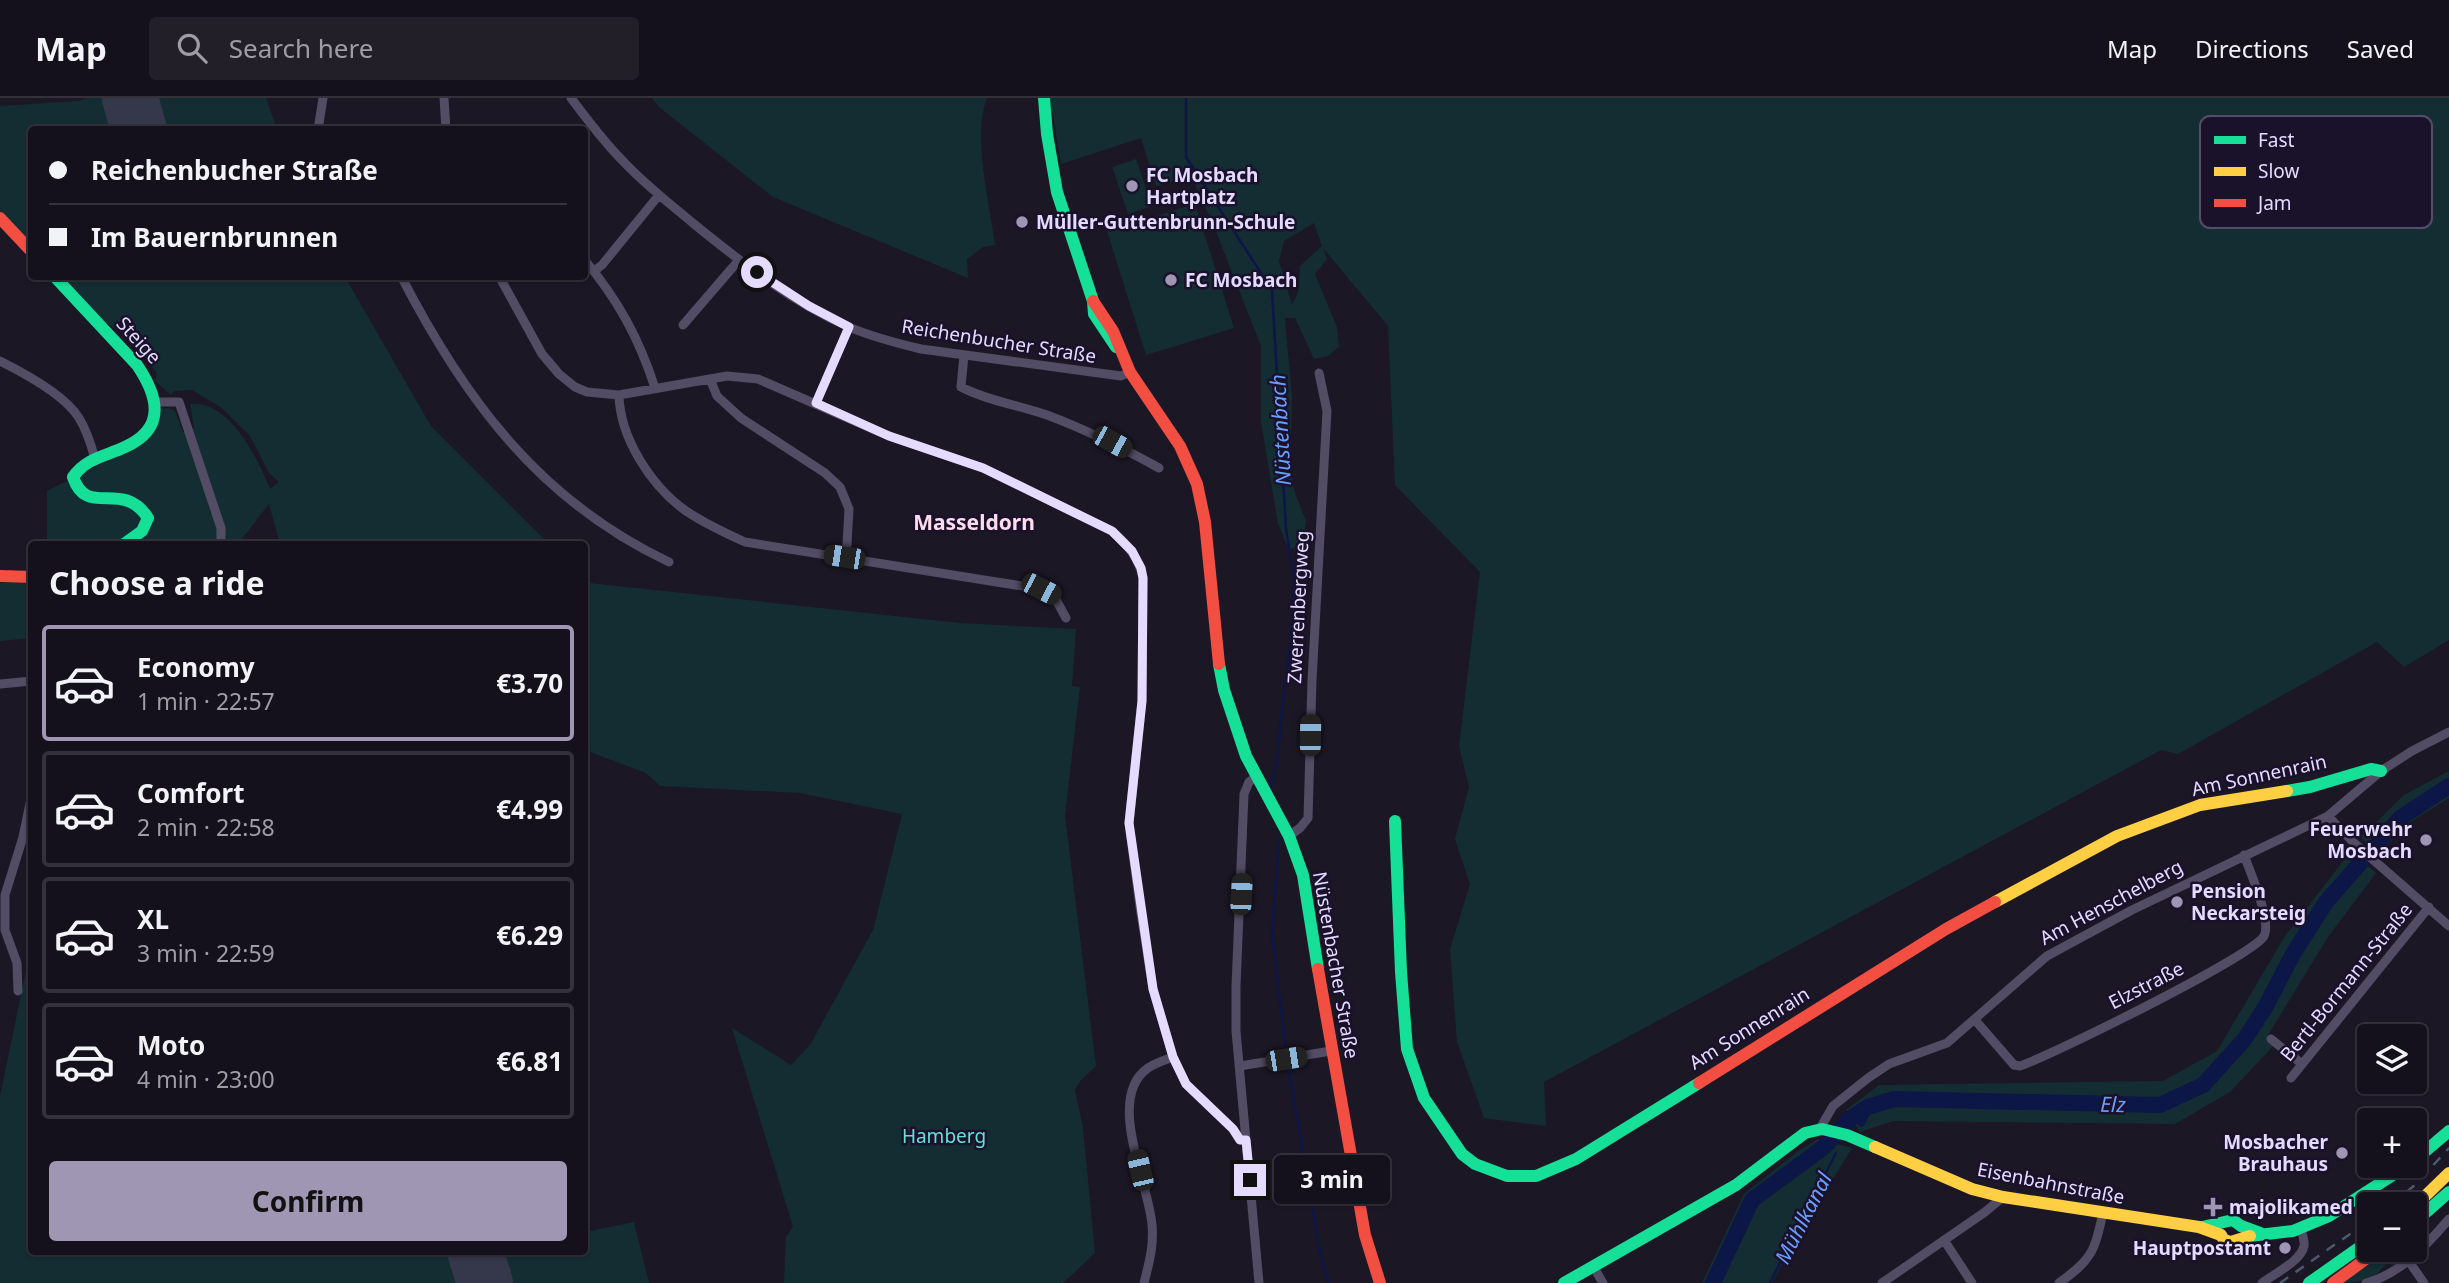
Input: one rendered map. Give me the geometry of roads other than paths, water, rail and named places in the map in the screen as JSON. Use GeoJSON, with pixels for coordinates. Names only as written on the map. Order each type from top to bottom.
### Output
{"type":"FeatureCollection","features":[{"type":"Feature","properties":{"kind":"main road","name":"Nüstenbacher Straße"},"geometry":{"type":"LineString","coordinates":[[1044,98],[1057,192],[1093,301],[1113,331],[1130,372],[1180,446],[1197,484],[1206,530],[1217,653],[1224,690],[1239,740],[1289,836],[1303,875],[1331,1051],[1365,1236],[1380,1283]]}},
{"type":"Feature","properties":{"kind":"main road"},"geometry":{"type":"LineString","coordinates":[[0,218],[28,248]]}},
{"type":"Feature","properties":{"kind":"main road","name":"Steige"},"geometry":{"type":"LineString","coordinates":[[58,280],[150,381],[156,402]]}},
{"type":"Feature","properties":{"kind":"main road"},"geometry":{"type":"LineString","coordinates":[[128,541],[142,531],[148,518],[139,503],[131,499],[87,497],[79,493],[74,486],[73,477],[83,464],[133,443],[147,432],[156,402]]}},
{"type":"Feature","properties":{"kind":"main road"},"geometry":{"type":"LineString","coordinates":[[0,576],[28,577]]}},
{"type":"Feature","properties":{"kind":"main road","name":"Am Sonnenrain"},"geometry":{"type":"LineString","coordinates":[[1395,821],[1407,1049],[1424,1098],[1457,1148],[1475,1164],[1507,1176],[1536,1176],[1576,1158],[1946,929],[2118,836],[2200,805],[2310,787],[2371,769],[2381,771]]}},
{"type":"Feature","properties":{"kind":"main road"},"geometry":{"type":"LineString","coordinates":[[1564,1283],[1736,1185],[1805,1133],[1826,1130]]}},
{"type":"Feature","properties":{"kind":"main road","name":"Eisenbahnstraße"},"geometry":{"type":"LineString","coordinates":[[1826,1130],[1847,1135],[1972,1189],[2003,1197],[2221,1229]]}},
{"type":"Feature","properties":{"kind":"main road"},"geometry":{"type":"LineString","coordinates":[[2427,1150],[2449,1131]]}},
{"type":"Feature","properties":{"kind":"main road"},"geometry":{"type":"LineString","coordinates":[[2427,1194],[2449,1173]]}},
{"type":"Feature","properties":{"kind":"main road"},"geometry":{"type":"LineString","coordinates":[[2263,1234],[2233,1220],[2221,1229],[2228,1241],[2301,1229],[2329,1216],[2388,1178]]}},
{"type":"Feature","properties":{"kind":"main road"},"geometry":{"type":"LineString","coordinates":[[2427,1211],[2449,1192]]}},
{"type":"Feature","properties":{"kind":"main road"},"geometry":{"type":"LineString","coordinates":[[2238,1240],[2242,1233],[2241,1226]]}},
{"type":"Feature","properties":{"kind":"main road"},"geometry":{"type":"LineString","coordinates":[[2309,1283],[2357,1249]]}},
{"type":"Feature","properties":{"kind":"main road"},"geometry":{"type":"LineString","coordinates":[[2333,1283],[2362,1262]]}},
{"type":"Feature","properties":{"kind":"street"},"geometry":{"type":"LineString","coordinates":[[319,126],[323,98]]}},
{"type":"Feature","properties":{"kind":"street"},"geometry":{"type":"LineString","coordinates":[[444,98],[446,126]]}},
{"type":"Feature","properties":{"kind":"street","name":"Reichenbucher Straße"},"geometry":{"type":"LineString","coordinates":[[571,98],[623,162],[659,195],[738,260],[809,306],[849,327],[888,341],[964,355],[1121,376],[1130,372]]}},
{"type":"Feature","properties":{"kind":"street"},"geometry":{"type":"LineString","coordinates":[[594,271],[602,265],[659,195]]}},
{"type":"Feature","properties":{"kind":"street"},"geometry":{"type":"LineString","coordinates":[[683,325],[738,260]]}},
{"type":"Feature","properties":{"kind":"street"},"geometry":{"type":"LineString","coordinates":[[588,264],[622,309],[644,355],[655,388]]}},
{"type":"Feature","properties":{"kind":"street"},"geometry":{"type":"LineString","coordinates":[[403,280],[448,361],[513,448],[580,508],[622,537],[669,562]]}},
{"type":"Feature","properties":{"kind":"street"},"geometry":{"type":"LineString","coordinates":[[501,280],[542,354],[559,374],[575,387],[587,392],[619,395],[727,376],[758,379],[889,436],[983,468],[1112,531],[1132,551],[1143,578],[1142,701],[1129,823],[1153,989],[1173,1057],[1186,1084],[1233,1129],[1240,1140],[1246,1140]]}},
{"type":"Feature","properties":{"kind":"street"},"geometry":{"type":"LineString","coordinates":[[816,403],[849,327]]}},
{"type":"Feature","properties":{"kind":"street"},"geometry":{"type":"LineString","coordinates":[[964,355],[961,387],[978,396],[1022,407],[1069,424],[1112,442],[1160,468]]}},
{"type":"Feature","properties":{"kind":"street"},"geometry":{"type":"LineString","coordinates":[[0,361],[61,398],[78,415],[88,435],[95,459]]}},
{"type":"Feature","properties":{"kind":"street","name":"Zwerrenbergweg"},"geometry":{"type":"LineString","coordinates":[[1289,836],[1308,818],[1312,680],[1327,411],[1319,373]]}},
{"type":"Feature","properties":{"kind":"street"},"geometry":{"type":"LineString","coordinates":[[710,379],[718,396],[741,418],[825,473],[840,487],[849,509],[844,557]]}},
{"type":"Feature","properties":{"kind":"street"},"geometry":{"type":"LineString","coordinates":[[619,395],[628,434],[655,482],[685,510],[745,542],[1041,589],[1054,596],[1066,618]]}},
{"type":"Feature","properties":{"kind":"street"},"geometry":{"type":"LineString","coordinates":[[156,402],[179,402],[221,528],[221,541]]}},
{"type":"Feature","properties":{"kind":"street"},"geometry":{"type":"LineString","coordinates":[[0,684],[28,681]]}},
{"type":"Feature","properties":{"kind":"street","name":"Am Henschelberg"},"geometry":{"type":"LineString","coordinates":[[1826,1130],[1822,1125],[1833,1106],[1868,1078],[1889,1064],[1947,1043],[2062,947],[2132,909],[2328,816],[2381,771],[2449,732]]}},
{"type":"Feature","properties":{"kind":"street"},"geometry":{"type":"LineString","coordinates":[[1256,777],[1249,782],[1244,794],[1236,1031],[1259,1283]]}},
{"type":"Feature","properties":{"kind":"street"},"geometry":{"type":"LineString","coordinates":[[18,990],[17,963],[5,930],[5,895],[28,813]]}},
{"type":"Feature","properties":{"kind":"street"},"geometry":{"type":"LineString","coordinates":[[2328,816],[2354,843],[2449,926]]}},
{"type":"Feature","properties":{"kind":"street","name":"Elzstraße"},"geometry":{"type":"LineString","coordinates":[[1975,1020],[2014,1065],[2020,1066],[2205,975],[2247,950],[2265,934],[2266,921],[2244,855]]}},
{"type":"Feature","properties":{"kind":"street","name":"Bertl-Bormann-Straße"},"geometry":{"type":"LineString","coordinates":[[2291,1078],[2429,907]]}},
{"type":"Feature","properties":{"kind":"street"},"geometry":{"type":"LineString","coordinates":[[2272,1039],[2302,1064]]}},
{"type":"Feature","properties":{"kind":"street"},"geometry":{"type":"LineString","coordinates":[[1240,1066],[1331,1051]]}},
{"type":"Feature","properties":{"kind":"street"},"geometry":{"type":"LineString","coordinates":[[1144,1283],[1152,1253],[1152,1223],[1128,1107],[1132,1087],[1148,1068],[1173,1057]]}},
{"type":"Feature","properties":{"kind":"street"},"geometry":{"type":"LineString","coordinates":[[1882,1283],[2003,1197]]}},
{"type":"Feature","properties":{"kind":"street"},"geometry":{"type":"LineString","coordinates":[[2059,1283],[2089,1258],[2095,1246],[2103,1213]]}},
{"type":"Feature","properties":{"kind":"street"},"geometry":{"type":"LineString","coordinates":[[2427,1243],[2449,1219]]}},
{"type":"Feature","properties":{"kind":"street"},"geometry":{"type":"LineString","coordinates":[[2262,1283],[2302,1251],[2304,1245],[2301,1229]]}},
{"type":"Feature","properties":{"kind":"street"},"geometry":{"type":"LineString","coordinates":[[1944,1240],[1972,1283]]}},
{"type":"Feature","properties":{"kind":"street"},"geometry":{"type":"LineString","coordinates":[[2365,1283],[2378,1281],[2404,1262]]}},
{"type":"Feature","properties":{"kind":"street"},"geometry":{"type":"LineString","coordinates":[[2409,1262],[2424,1283]]}},
{"type":"Feature","properties":{"kind":"street"},"geometry":{"type":"LineString","coordinates":[[1593,1266],[1604,1283]]}},
{"type":"Feature","properties":{"kind":"waterway","name":"Nüstenbach"},"geometry":{"type":"LineString","coordinates":[[1186,98],[1186,157],[1272,290],[1286,529],[1294,582],[1291,639],[1278,755],[1271,786]]}},
{"type":"Feature","properties":{"kind":"waterway","name":"Elz"},"geometry":{"type":"LineString","coordinates":[[1713,1283],[1752,1200],[1824,1147],[1851,1118],[1868,1107],[1894,1099],[2160,1105],[2203,1085],[2244,1040],[2326,902],[2400,818],[2449,786]]}},
{"type":"Feature","properties":{"kind":"waterway","name":"Nüstenbach"},"geometry":{"type":"LineString","coordinates":[[1279,838],[1272,934],[1286,1052]]}},
{"type":"Feature","properties":{"kind":"waterway","name":"Nüstenbach"},"geometry":{"type":"LineString","coordinates":[[1288,1066],[1321,1259],[1329,1283]]}},
{"type":"Feature","properties":{"kind":"waterway","name":"Mühlkanal"},"geometry":{"type":"LineString","coordinates":[[1861,1122],[1868,1107]]}},
{"type":"Feature","properties":{"kind":"waterway","name":"Mühlkanal"},"geometry":{"type":"LineString","coordinates":[[1770,1283],[1836,1153]]}},
{"type":"Feature","properties":{"kind":"railway"},"geometry":{"type":"LineString","coordinates":[[2406,1192],[2449,1148]]}},
{"type":"Feature","properties":{"kind":"railway"},"geometry":{"type":"LineString","coordinates":[[2280,1283],[2357,1229]]}},
{"type":"Feature","properties":{"kind":"place","name":"FC Mosbach Hartplatz"},"geometry":{"type":"Point","coordinates":[1132,186]}},
{"type":"Feature","properties":{"kind":"place","name":"Müller-Guttenbrunn-Schule"},"geometry":{"type":"Point","coordinates":[1022,222]}},
{"type":"Feature","properties":{"kind":"place","name":"FC Mosbach"},"geometry":{"type":"Point","coordinates":[1171,280]}},
{"type":"Feature","properties":{"kind":"place","name":"Feuerwehr Mosbach"},"geometry":{"type":"Point","coordinates":[2426,840]}},
{"type":"Feature","properties":{"kind":"place","name":"Pension Neckarsteig"},"geometry":{"type":"Point","coordinates":[2177,902]}},
{"type":"Feature","properties":{"kind":"place","name":"Mosbacher Brauhaus"},"geometry":{"type":"Point","coordinates":[2342,1153]}},
{"type":"Feature","properties":{"kind":"place","name":"majolikamed"},"geometry":{"type":"Point","coordinates":[2213,1207]}},
{"type":"Feature","properties":{"kind":"place","name":"Hauptpostamt"},"geometry":{"type":"Point","coordinates":[2285,1248]}},
{"type":"Feature","properties":{"kind":"district","name":"Masseldorn"},"geometry":{"type":"Point","coordinates":[974,522]}},
{"type":"Feature","properties":{"kind":"park label","name":"Hamberg"},"geometry":{"type":"Point","coordinates":[944,1136]}}]}
